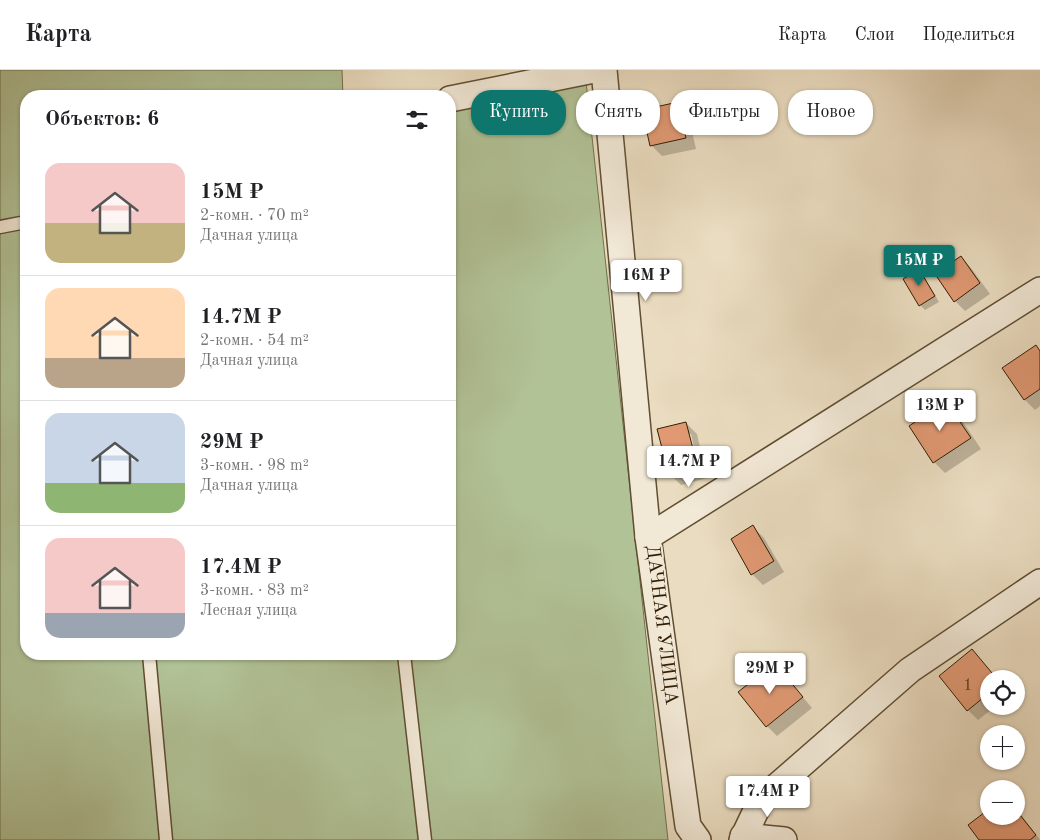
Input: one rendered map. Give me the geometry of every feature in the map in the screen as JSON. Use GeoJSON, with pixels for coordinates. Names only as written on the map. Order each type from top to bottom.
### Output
{"type":"FeatureCollection","features":[{"type":"Feature","properties":{"kind":"street"},"geometry":{"type":"LineString","coordinates":[[456,98],[595,70],[648,537]]}},
{"type":"Feature","properties":{"kind":"street","name":"ДАЧНАЯ УЛИЦА"},"geometry":{"type":"LineString","coordinates":[[698,840],[688,826],[648,537],[1040,290]]}},
{"type":"Feature","properties":{"kind":"street"},"geometry":{"type":"LineString","coordinates":[[784,840],[742,838],[761,800],[910,670],[1040,582]]}},
{"type":"Feature","properties":{"kind":"lane"},"geometry":{"type":"LineString","coordinates":[[0,227],[20,223]]}},
{"type":"Feature","properties":{"kind":"lane"},"geometry":{"type":"LineString","coordinates":[[150,660],[166,840]]}},
{"type":"Feature","properties":{"kind":"lane"},"geometry":{"type":"LineString","coordinates":[[405,660],[425,840]]}},
{"type":"Feature","properties":{"kind":"green space"},"geometry":{"type":"Polygon","coordinates":[[[0,70],[342,70],[343,90],[20,90],[20,660],[456,660],[456,98],[471,95],[471,135],[566,135],[566,90],[495,90],[585,72],[587,90],[576,90],[576,135],[592,135],[668,840],[0,840],[0,70]]]}},
{"type":"Feature","properties":{"kind":"building"},"geometry":{"type":"Polygon","coordinates":[[[670,104],[670,135],[685,135],[686,138],[650,146],[648,135],[660,135],[660,106],[670,104]]]}},
{"type":"Feature","properties":{"kind":"building"},"geometry":{"type":"Polygon","coordinates":[[[961,256],[980,283],[954,302],[935,274],[961,256]]]}},
{"type":"Feature","properties":{"kind":"building"},"geometry":{"type":"Polygon","coordinates":[[[919,269],[935,296],[919,306],[903,279],[919,269]]]}},
{"type":"Feature","properties":{"kind":"building"},"geometry":{"type":"Polygon","coordinates":[[[1036,345],[1040,351],[1040,389],[1024,400],[1002,368],[1036,345]]]}},
{"type":"Feature","properties":{"kind":"building"},"geometry":{"type":"Polygon","coordinates":[[[946,401],[971,438],[933,463],[909,426],[946,401]]]}},
{"type":"Feature","properties":{"kind":"building"},"geometry":{"type":"Polygon","coordinates":[[[686,422],[698,468],[669,475],[657,429],[686,422]]]}},
{"type":"Feature","properties":{"kind":"building"},"geometry":{"type":"Polygon","coordinates":[[[753,525],[774,561],[751,575],[731,539],[753,525]]]}},
{"type":"Feature","properties":{"kind":"building"},"geometry":{"type":"Polygon","coordinates":[[[972,649],[990,670],[980,670],[980,700],[967,711],[939,676],[972,649]]]}},
{"type":"Feature","properties":{"kind":"building"},"geometry":{"type":"Polygon","coordinates":[[[775,663],[803,697],[766,727],[738,692],[775,663]]]}},
{"type":"Feature","properties":{"kind":"building"},"geometry":{"type":"Polygon","coordinates":[[[980,816],[980,825],[1025,825],[1025,821],[1036,835],[1030,840],[979,840],[968,825],[980,816]]]}}]}
